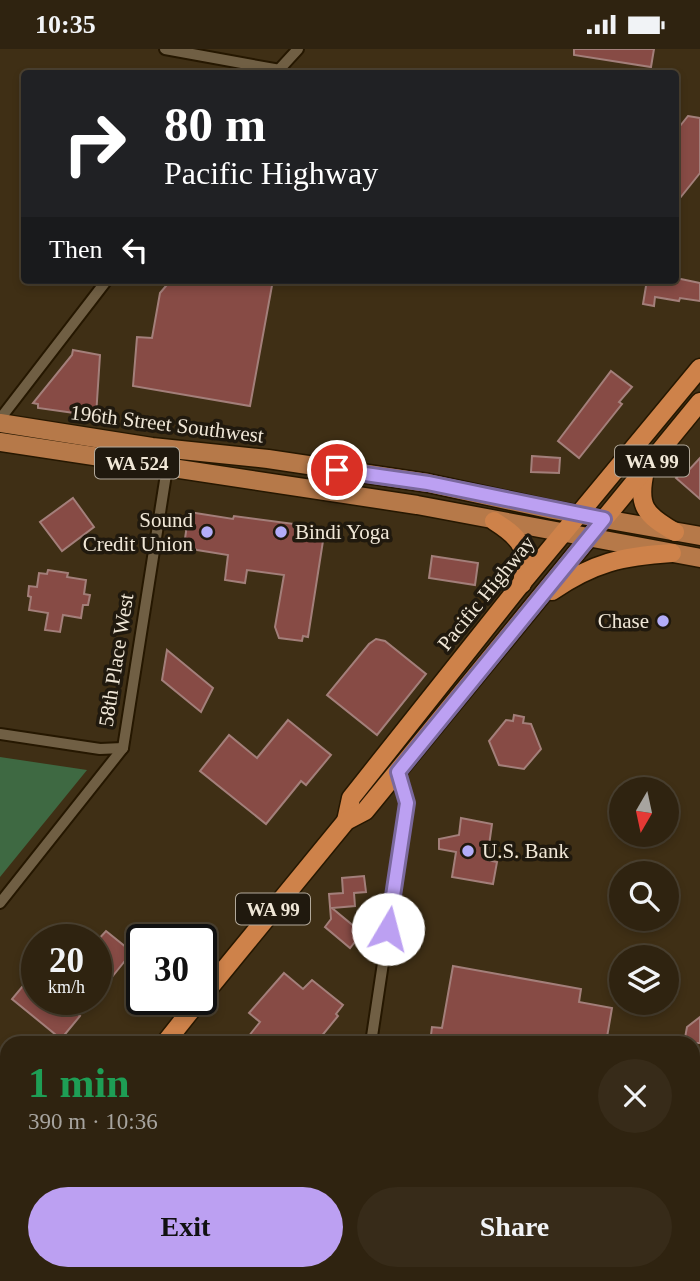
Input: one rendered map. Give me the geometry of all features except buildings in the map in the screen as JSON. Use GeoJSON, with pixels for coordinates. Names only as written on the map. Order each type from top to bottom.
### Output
{"type":"FeatureCollection","features":[{"type":"Feature","properties":{"kind":"highway","name":"Pacific Highway"},"geometry":{"type":"LineString","coordinates":[[346,821],[351,798],[521,585],[700,368]]}},
{"type":"Feature","properties":{"kind":"highway","name":"Pacific Highway"},"geometry":{"type":"LineString","coordinates":[[217,979],[346,821],[365,811],[398,772],[700,402]]}},
{"type":"Feature","properties":{"kind":"highway"},"geometry":{"type":"LineString","coordinates":[[645,469],[641,495],[645,508],[652,518],[675,532]]}},
{"type":"Feature","properties":{"kind":"highway"},"geometry":{"type":"LineString","coordinates":[[494,521],[510,531],[524,546],[525,567],[521,585]]}},
{"type":"Feature","properties":{"kind":"highway"},"geometry":{"type":"LineString","coordinates":[[534,603],[573,577],[598,565],[635,555],[672,553]]}},
{"type":"Feature","properties":{"kind":"highway","name":"Pacific Highway"},"geometry":{"type":"LineString","coordinates":[[171,1036],[188,1015]]}},
{"type":"Feature","properties":{"kind":"main road","name":"196th Street Southwest"},"geometry":{"type":"LineString","coordinates":[[0,421],[428,483],[580,515],[700,536]]}},
{"type":"Feature","properties":{"kind":"main road","name":"196th Street Southwest"},"geometry":{"type":"LineString","coordinates":[[0,442],[306,487],[700,558]]}},
{"type":"Feature","properties":{"kind":"main road"},"geometry":{"type":"LineString","coordinates":[[167,468],[170,461],[193,457],[196,451]]}},
{"type":"Feature","properties":{"kind":"main road"},"geometry":{"type":"LineString","coordinates":[[306,487],[331,479],[337,470]]}},
{"type":"Feature","properties":{"kind":"street"},"geometry":{"type":"LineString","coordinates":[[165,49],[268,70]]}},
{"type":"Feature","properties":{"kind":"street"},"geometry":{"type":"LineString","coordinates":[[280,70],[298,49]]}},
{"type":"Feature","properties":{"kind":"street"},"geometry":{"type":"LineString","coordinates":[[0,421],[104,284]]}},
{"type":"Feature","properties":{"kind":"street","name":"58th Place West"},"geometry":{"type":"LineString","coordinates":[[0,903],[123,748],[167,468]]}},
{"type":"Feature","properties":{"kind":"street"},"geometry":{"type":"LineString","coordinates":[[0,734],[100,749],[123,748]]}},
{"type":"Feature","properties":{"kind":"street"},"geometry":{"type":"LineString","coordinates":[[372,1036],[407,803],[398,772]]}},
{"type":"Feature","properties":{"kind":"green space"},"geometry":{"type":"Polygon","coordinates":[[[0,757],[87,770],[0,877],[0,757]]]}},
{"type":"Feature","properties":{"kind":"place","name":"Sound Credit Union"},"geometry":{"type":"Point","coordinates":[207,532]}},
{"type":"Feature","properties":{"kind":"place","name":"Bindi Yoga"},"geometry":{"type":"Point","coordinates":[281,532]}},
{"type":"Feature","properties":{"kind":"place","name":"Chase"},"geometry":{"type":"Point","coordinates":[663,621]}},
{"type":"Feature","properties":{"kind":"place","name":"U.S. Bank"},"geometry":{"type":"Point","coordinates":[468,851]}},
{"type":"Feature","properties":{"kind":"route"},"geometry":{"type":"LineString","coordinates":[[337,470],[428,483],[604,519],[398,772],[407,803],[388,929]]}}]}
